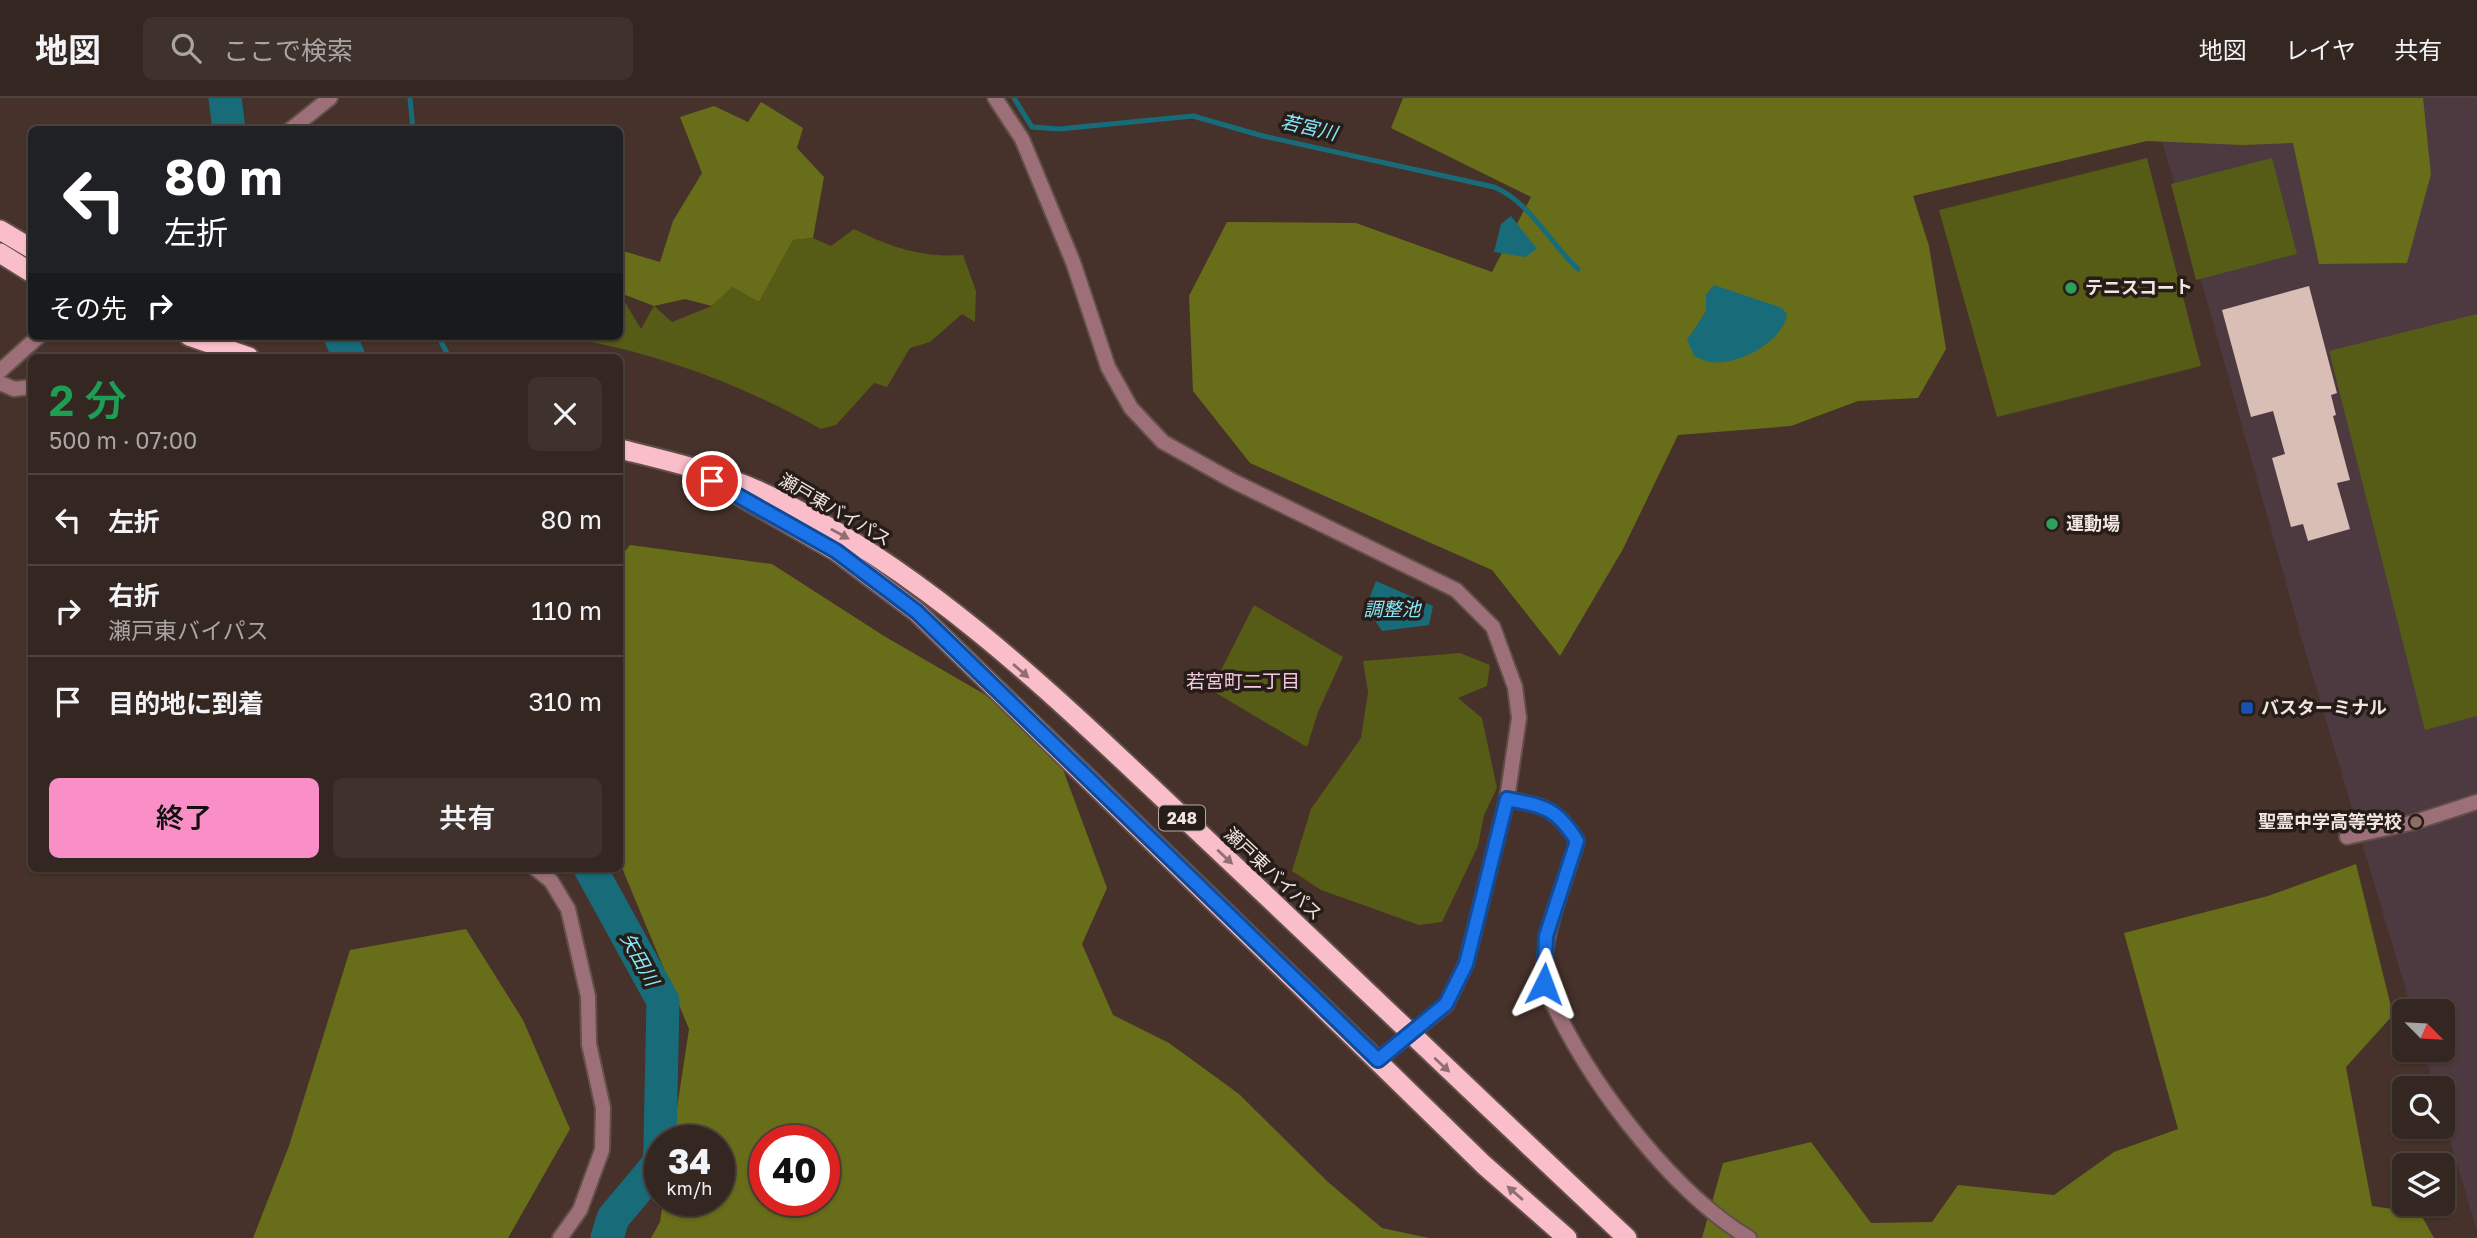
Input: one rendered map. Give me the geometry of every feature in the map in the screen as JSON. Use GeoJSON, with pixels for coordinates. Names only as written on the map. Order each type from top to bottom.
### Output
{"type":"FeatureCollection","features":[{"type":"Feature","properties":{"kind":"highway"},"geometry":{"type":"LineString","coordinates":[[3,240],[28,248]]}},
{"type":"Feature","properties":{"kind":"highway"},"geometry":{"type":"LineString","coordinates":[[3,240],[28,268]]}},
{"type":"Feature","properties":{"kind":"highway"},"geometry":{"type":"LineString","coordinates":[[200,340],[240,354]]}},
{"type":"Feature","properties":{"kind":"highway","name":"瀬戸東バイパス"},"geometry":{"type":"LineString","coordinates":[[623,450],[726,477],[775,498],[852,541],[954,612],[1112,751],[1408,1034],[1627,1238]]}},
{"type":"Feature","properties":{"kind":"highway","name":"瀬戸東バイパス"},"geometry":{"type":"LineString","coordinates":[[688,468],[836,551],[917,612],[1484,1165],[1567,1238]]}},
{"type":"Feature","properties":{"kind":"street"},"geometry":{"type":"LineString","coordinates":[[995,98],[1022,139],[1073,262],[1108,367],[1131,408],[1163,442],[1233,481],[1457,590],[1493,627],[1515,687],[1519,718],[1507,799],[1466,964],[1446,1004],[1378,1060]]}},
{"type":"Feature","properties":{"kind":"street"},"geometry":{"type":"LineString","coordinates":[[294,126],[319,103]]}},
{"type":"Feature","properties":{"kind":"street"},"geometry":{"type":"LineString","coordinates":[[0,371],[35,340]]}},
{"type":"Feature","properties":{"kind":"street"},"geometry":{"type":"LineString","coordinates":[[0,383],[14,389],[28,387]]}},
{"type":"Feature","properties":{"kind":"street"},"geometry":{"type":"LineString","coordinates":[[1507,799],[1532,804],[1562,817],[1577,841],[1546,936],[1544,984],[1573,1044],[1646,1146],[1717,1219],[1749,1238]]}},
{"type":"Feature","properties":{"kind":"street"},"geometry":{"type":"LineString","coordinates":[[2347,837],[2415,822],[2477,802]]}},
{"type":"Feature","properties":{"kind":"street"},"geometry":{"type":"LineString","coordinates":[[540,872],[551,881],[568,909],[588,996],[589,1044],[603,1108],[602,1150],[590,1174],[580,1210],[560,1238]]}},
{"type":"Feature","properties":{"kind":"shaded area"},"geometry":{"type":"Polygon","coordinates":[[[1403,98],[2423,98],[2431,174],[2407,263],[2319,264],[2293,143],[2243,145],[2147,141],[1913,196],[1929,246],[1946,349],[1918,398],[1858,401],[1791,426],[1678,435],[1623,549],[1560,656],[1492,570],[1250,463],[1193,391],[1189,296],[1227,222],[1356,223],[1492,272],[1531,197],[1391,128],[1403,98]]]}},
{"type":"Feature","properties":{"kind":"shaded area","name":"聖霊中学高等学校"},"geometry":{"type":"Polygon","coordinates":[[[2256,98],[2477,98],[2477,1231],[2450,1139],[2455,1139],[2455,1076],[2431,1076],[2427,1062],[2455,1062],[2455,999],[2408,999],[2300,633],[2156,119],[2256,98]]]}},
{"type":"Feature","properties":{"kind":"shaded area"},"geometry":{"type":"Polygon","coordinates":[[[761,102],[803,128],[797,148],[824,177],[813,238],[793,240],[759,302],[732,287],[712,306],[685,299],[654,306],[623,294],[623,251],[660,262],[673,221],[702,173],[680,117],[714,106],[748,122],[761,102]]]}},
{"type":"Feature","properties":{"kind":"shaded area"},"geometry":{"type":"Polygon","coordinates":[[[630,545],[772,564],[884,636],[984,694],[1058,756],[1107,888],[1082,944],[1113,1015],[1169,1043],[1239,1094],[1328,1182],[1382,1228],[1429,1238],[651,1238],[661,1216],[735,1216],[735,1125],[674,1125],[689,1029],[623,870],[623,553],[630,545]]]}},
{"type":"Feature","properties":{"kind":"shaded area"},"geometry":{"type":"Polygon","coordinates":[[[2356,864],[2392,1011],[2392,1016],[2346,1067],[2372,1206],[2392,1209],[2392,1216],[2422,1216],[2434,1238],[1702,1238],[1723,1163],[1811,1142],[1871,1223],[1932,1222],[1958,1185],[2054,1195],[2114,1152],[2178,1129],[2124,933],[2268,896],[2356,864]]]}},
{"type":"Feature","properties":{"kind":"shaded area"},"geometry":{"type":"Polygon","coordinates":[[[466,929],[523,1020],[570,1129],[508,1238],[253,1238],[289,1146],[350,950],[466,929]]]}},
{"type":"Feature","properties":{"kind":"green space","name":"テニスコート"},"geometry":{"type":"Polygon","coordinates":[[[2147,158],[2201,366],[1997,417],[1939,210],[2147,158]]]}},
{"type":"Feature","properties":{"kind":"green space"},"geometry":{"type":"Polygon","coordinates":[[[2272,158],[2297,254],[2196,280],[2171,184],[2272,158]]]}},
{"type":"Feature","properties":{"kind":"green space"},"geometry":{"type":"Polygon","coordinates":[[[854,229],[907,250],[933,255],[963,255],[976,291],[975,322],[962,314],[930,342],[910,348],[887,387],[874,383],[836,425],[821,429],[764,400],[705,375],[644,355],[582,340],[623,340],[623,299],[641,329],[654,306],[672,322],[712,306],[732,287],[759,302],[793,240],[813,238],[831,246],[854,229]]]}},
{"type":"Feature","properties":{"kind":"green space"},"geometry":{"type":"Polygon","coordinates":[[[2477,314],[2477,716],[2425,730],[2329,351],[2477,314]]]}},
{"type":"Feature","properties":{"kind":"green space"},"geometry":{"type":"Polygon","coordinates":[[[1254,605],[1343,657],[1318,712],[1307,747],[1211,690],[1254,605]]]}},
{"type":"Feature","properties":{"kind":"green space"},"geometry":{"type":"Polygon","coordinates":[[[1460,653],[1490,665],[1487,686],[1458,698],[1482,718],[1497,788],[1484,815],[1478,846],[1442,922],[1419,925],[1321,890],[1292,871],[1311,809],[1361,738],[1368,692],[1363,661],[1460,653]]]}},
{"type":"Feature","properties":{"kind":"water"},"geometry":{"type":"Polygon","coordinates":[[[1511,216],[1537,249],[1525,257],[1494,252],[1501,224],[1511,216]]]}},
{"type":"Feature","properties":{"kind":"water"},"geometry":{"type":"Polygon","coordinates":[[[1714,285],[1782,308],[1787,314],[1784,324],[1768,343],[1746,356],[1710,362],[1694,356],[1687,340],[1706,311],[1706,294],[1714,285]]]}},
{"type":"Feature","properties":{"kind":"water","name":"調整池"},"geometry":{"type":"Polygon","coordinates":[[[1376,581],[1433,606],[1429,625],[1382,631],[1366,607],[1376,581]]]}},
{"type":"Feature","properties":{"kind":"building"},"geometry":{"type":"Polygon","coordinates":[[[2309,286],[2337,393],[2331,395],[2336,415],[2333,416],[2350,480],[2337,483],[2350,529],[2308,541],[2303,524],[2291,527],[2272,458],[2285,454],[2273,411],[2251,417],[2222,310],[2309,286]]]}},
{"type":"Feature","properties":{"kind":"waterway","name":"矢田川"},"geometry":{"type":"LineString","coordinates":[[225,98],[228,126]]}},
{"type":"Feature","properties":{"kind":"waterway"},"geometry":{"type":"LineString","coordinates":[[410,98],[413,126]]}},
{"type":"Feature","properties":{"kind":"waterway","name":"若宮川"},"geometry":{"type":"LineString","coordinates":[[1014,98],[1032,127],[1059,129],[1193,116],[1263,136],[1494,187],[1529,212],[1578,269]]}},
{"type":"Feature","properties":{"kind":"waterway","name":"矢田川"},"geometry":{"type":"LineString","coordinates":[[342,340],[348,354]]}},
{"type":"Feature","properties":{"kind":"waterway"},"geometry":{"type":"LineString","coordinates":[[440,340],[447,354]]}},
{"type":"Feature","properties":{"kind":"waterway","name":"矢田川"},"geometry":{"type":"LineString","coordinates":[[592,872],[663,1001],[660,1125]]}},
{"type":"Feature","properties":{"kind":"waterway","name":"矢田川"},"geometry":{"type":"LineString","coordinates":[[607,1238],[613,1218],[644,1181]]}},
{"type":"Feature","properties":{"kind":"place","name":"テニスコート"},"geometry":{"type":"Point","coordinates":[2071,288]}},
{"type":"Feature","properties":{"kind":"place","name":"運動場"},"geometry":{"type":"Point","coordinates":[2052,524]}},
{"type":"Feature","properties":{"kind":"place","name":"バスターミナル"},"geometry":{"type":"Point","coordinates":[2247,708]}},
{"type":"Feature","properties":{"kind":"place","name":"聖霊中学高等学校"},"geometry":{"type":"Point","coordinates":[2416,822]}},
{"type":"Feature","properties":{"kind":"district","name":"若宮町二丁目"},"geometry":{"type":"Point","coordinates":[1243,681]}},
{"type":"Feature","properties":{"kind":"route"},"geometry":{"type":"LineString","coordinates":[[712,481],[836,551],[917,612],[1378,1060],[1446,1004],[1466,964],[1507,799],[1532,804],[1562,817],[1577,841],[1562,895],[1546,936],[1544,984]]}}]}
